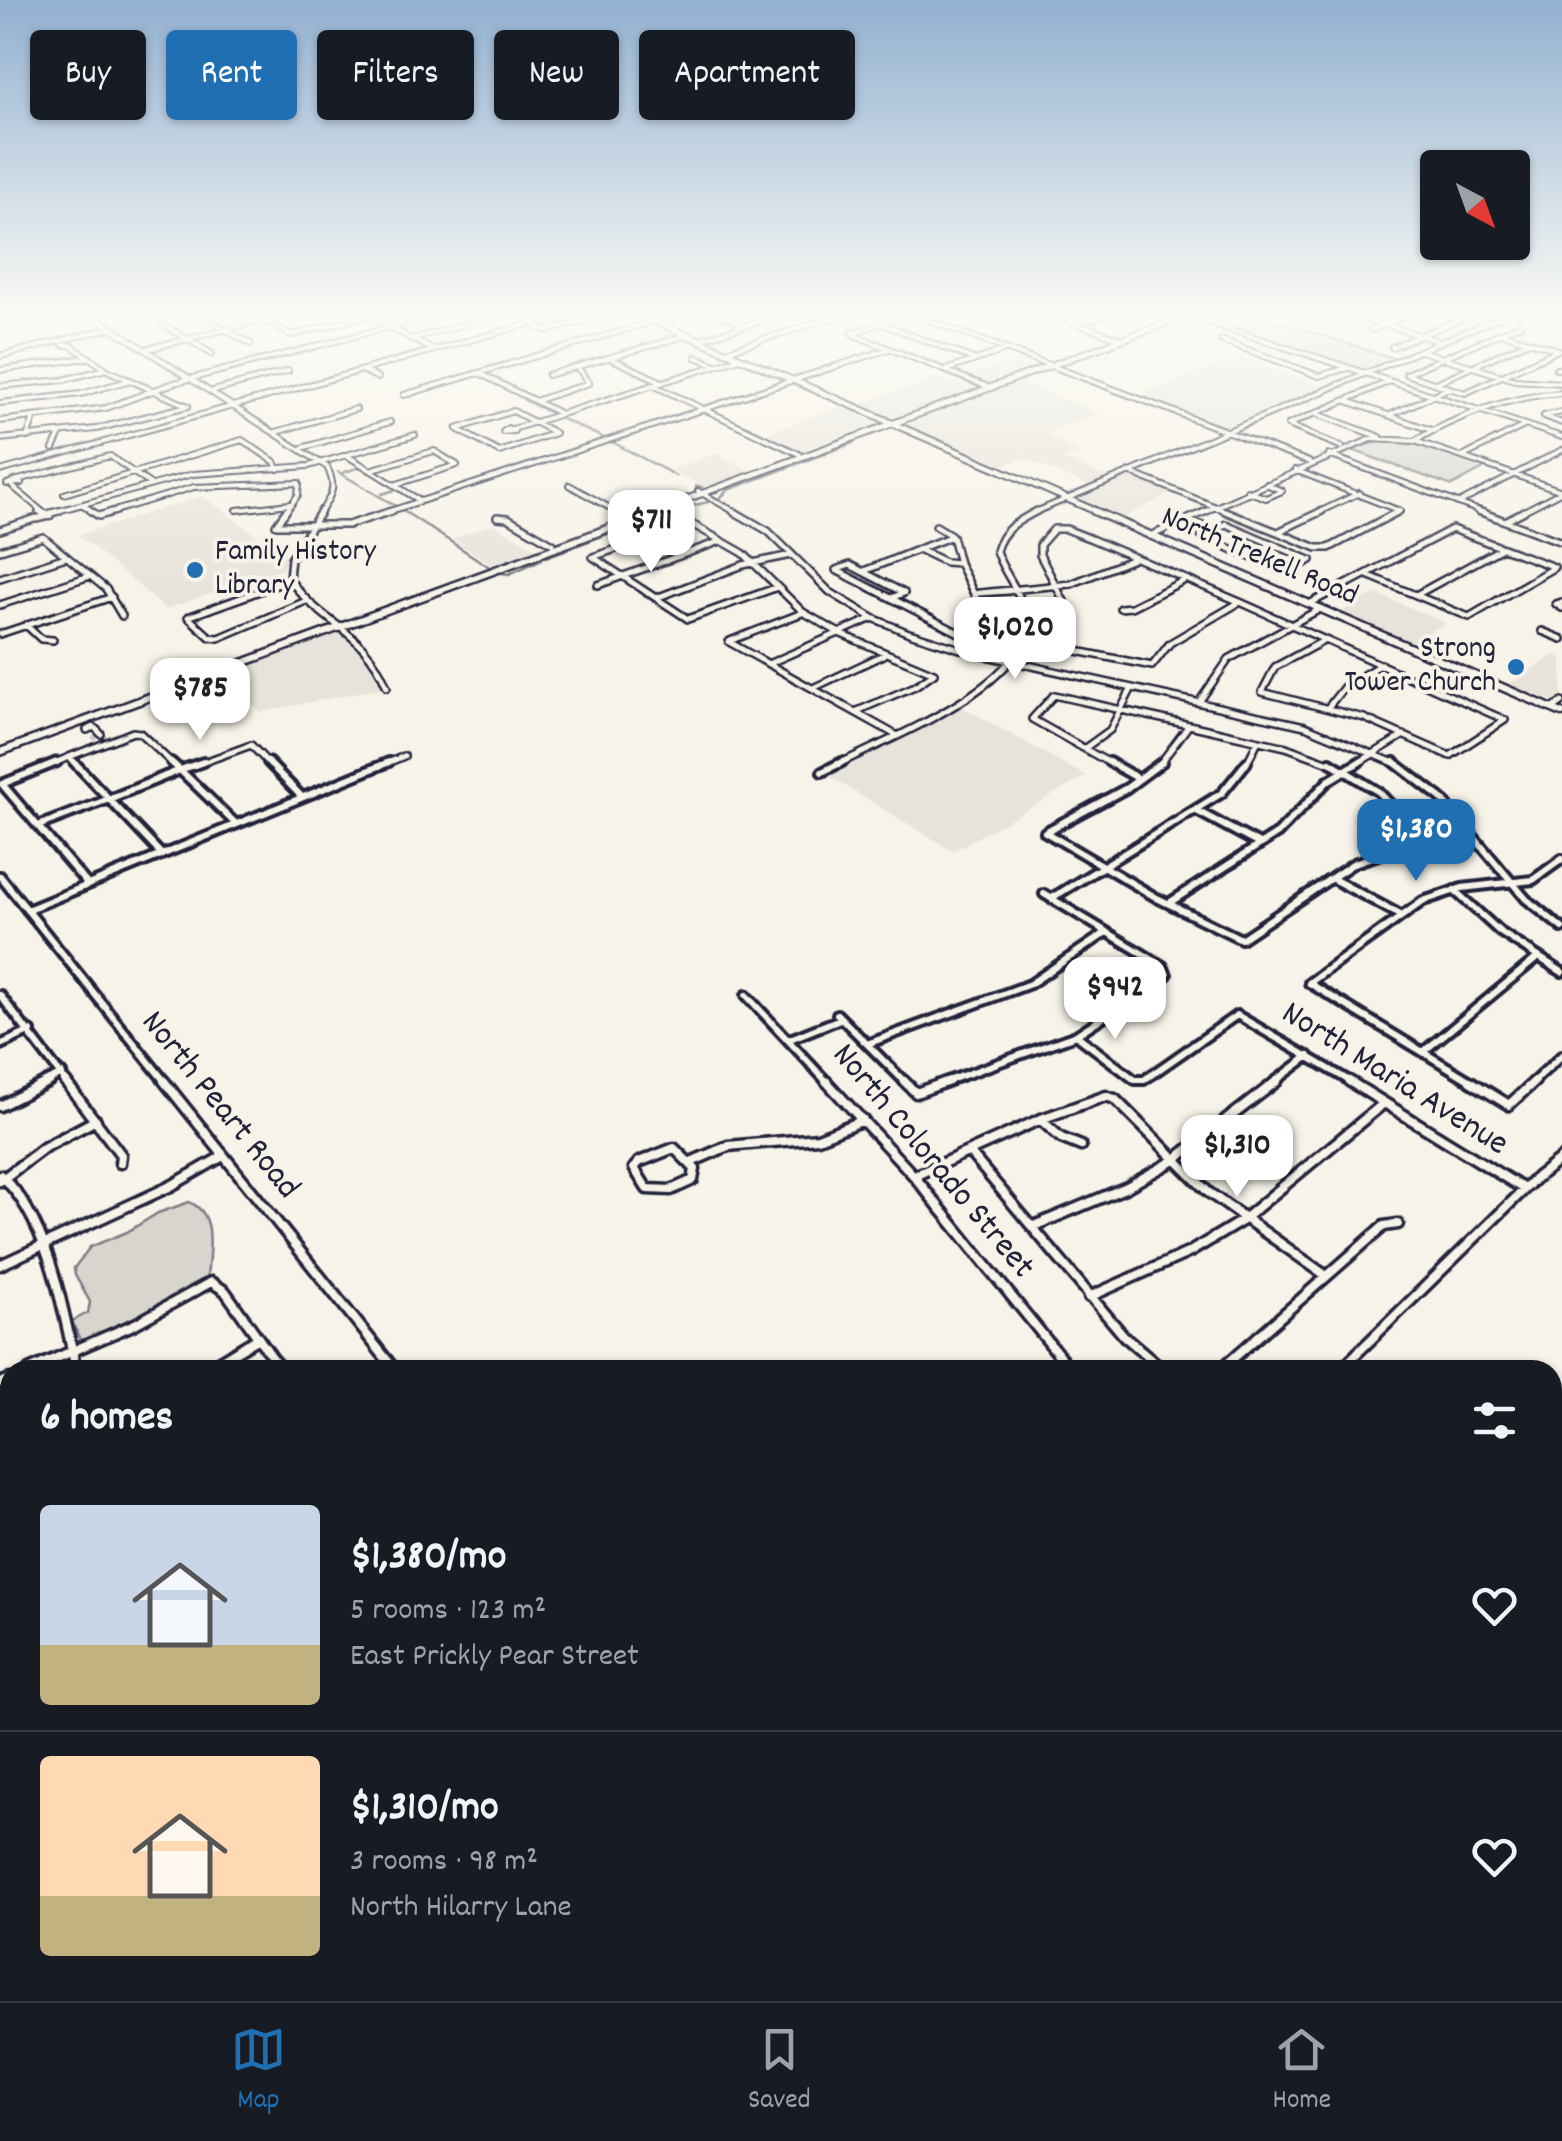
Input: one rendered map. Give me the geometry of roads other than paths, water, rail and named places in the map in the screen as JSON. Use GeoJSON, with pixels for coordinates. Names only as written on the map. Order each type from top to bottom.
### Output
{"type":"FeatureCollection","features":[{"type":"Feature","properties":{"kind":"main road","name":"North Trekell Road"},"geometry":{"type":"LineString","coordinates":[[854,407],[1562,713]]}},
{"type":"Feature","properties":{"kind":"main road"},"geometry":{"type":"LineString","coordinates":[[0,750],[931,407]]}},
{"type":"Feature","properties":{"kind":"main road"},"geometry":{"type":"LineString","coordinates":[[0,750],[97,735],[341,625],[825,446]]}},
{"type":"Feature","properties":{"kind":"street"},"geometry":{"type":"LineString","coordinates":[[0,421],[108,407]]}},
{"type":"Feature","properties":{"kind":"street"},"geometry":{"type":"LineString","coordinates":[[0,439],[122,424],[183,407]]}},
{"type":"Feature","properties":{"kind":"street"},"geometry":{"type":"LineString","coordinates":[[0,471],[229,407]]}},
{"type":"Feature","properties":{"kind":"street"},"geometry":{"type":"LineString","coordinates":[[236,407],[321,463],[334,482],[333,493],[291,558],[290,580],[308,601],[366,643],[380,662],[387,687]]}},
{"type":"Feature","properties":{"kind":"street"},"geometry":{"type":"LineString","coordinates":[[548,407],[562,415]]}},
{"type":"Feature","properties":{"kind":"street"},"geometry":{"type":"LineString","coordinates":[[698,407],[799,454]]}},
{"type":"Feature","properties":{"kind":"street"},"geometry":{"type":"LineString","coordinates":[[83,506],[95,516],[194,488],[299,483],[292,504],[276,526],[343,526],[712,407]]}},
{"type":"Feature","properties":{"kind":"street"},"geometry":{"type":"LineString","coordinates":[[1163,407],[1310,462]]}},
{"type":"Feature","properties":{"kind":"street"},"geometry":{"type":"LineString","coordinates":[[822,772],[988,687],[1026,627],[1023,606],[999,566],[1000,542],[1025,516],[1288,407]]}},
{"type":"Feature","properties":{"kind":"street"},"geometry":{"type":"LineString","coordinates":[[1330,407],[1288,425],[1343,448]]}},
{"type":"Feature","properties":{"kind":"street"},"geometry":{"type":"LineString","coordinates":[[1367,407],[1434,431]]}},
{"type":"Feature","properties":{"kind":"street"},"geometry":{"type":"LineString","coordinates":[[1389,415],[1406,407]]}},
{"type":"Feature","properties":{"kind":"street"},"geometry":{"type":"LineString","coordinates":[[1470,407],[1562,437]]}},
{"type":"Feature","properties":{"kind":"street"},"geometry":{"type":"LineString","coordinates":[[1415,441],[1485,407]]}},
{"type":"Feature","properties":{"kind":"street"},"geometry":{"type":"LineString","coordinates":[[513,429],[583,408],[595,414]]}},
{"type":"Feature","properties":{"kind":"street"},"geometry":{"type":"LineString","coordinates":[[275,432],[356,409]]}},
{"type":"Feature","properties":{"kind":"street"},"geometry":{"type":"LineString","coordinates":[[513,411],[535,422],[555,433],[500,452],[457,429],[513,411]]}},
{"type":"Feature","properties":{"kind":"street"},"geometry":{"type":"LineString","coordinates":[[1562,412],[1544,416],[1562,424]]}},
{"type":"Feature","properties":{"kind":"street"},"geometry":{"type":"LineString","coordinates":[[1316,414],[1380,438],[1415,441],[1562,491]]}},
{"type":"Feature","properties":{"kind":"street"},"geometry":{"type":"LineString","coordinates":[[27,437],[34,418]]}},
{"type":"Feature","properties":{"kind":"street"},"geometry":{"type":"LineString","coordinates":[[301,448],[390,422]]}},
{"type":"Feature","properties":{"kind":"street"},"geometry":{"type":"LineString","coordinates":[[1462,456],[1525,426]]}},
{"type":"Feature","properties":{"kind":"street"},"geometry":{"type":"LineString","coordinates":[[154,428],[167,437]]}},
{"type":"Feature","properties":{"kind":"street"},"geometry":{"type":"LineString","coordinates":[[53,449],[60,434]]}},
{"type":"Feature","properties":{"kind":"street"},"geometry":{"type":"LineString","coordinates":[[0,530],[193,474],[278,470],[321,463],[415,435]]}},
{"type":"Feature","properties":{"kind":"street"},"geometry":{"type":"LineString","coordinates":[[1150,536],[1310,462],[1380,438]]}},
{"type":"Feature","properties":{"kind":"street"},"geometry":{"type":"LineString","coordinates":[[64,494],[242,440],[275,462],[278,470]]}},
{"type":"Feature","properties":{"kind":"street"},"geometry":{"type":"LineString","coordinates":[[1460,503],[1562,450]]}},
{"type":"Feature","properties":{"kind":"street"},"geometry":{"type":"LineString","coordinates":[[370,470],[434,451],[458,465],[394,485]]}},
{"type":"Feature","properties":{"kind":"street"},"geometry":{"type":"LineString","coordinates":[[346,455],[420,501]]}},
{"type":"Feature","properties":{"kind":"street"},"geometry":{"type":"LineString","coordinates":[[1328,455],[1554,540],[1562,538]]}},
{"type":"Feature","properties":{"kind":"street"},"geometry":{"type":"LineString","coordinates":[[0,487],[110,456],[151,485]]}},
{"type":"Feature","properties":{"kind":"street"},"geometry":{"type":"LineString","coordinates":[[1128,472],[1317,548],[1330,548],[1398,514],[1396,508],[1295,470]]}},
{"type":"Feature","properties":{"kind":"street"},"geometry":{"type":"LineString","coordinates":[[0,471],[42,516]]}},
{"type":"Feature","properties":{"kind":"street"},"geometry":{"type":"LineString","coordinates":[[228,485],[234,471]]}},
{"type":"Feature","properties":{"kind":"street"},"geometry":{"type":"LineString","coordinates":[[1247,491],[1266,498],[1282,491],[1265,484]]}},
{"type":"Feature","properties":{"kind":"street"},"geometry":{"type":"LineString","coordinates":[[569,485],[626,518]]}},
{"type":"Feature","properties":{"kind":"street"},"geometry":{"type":"LineString","coordinates":[[1506,520],[1562,491]]}},
{"type":"Feature","properties":{"kind":"street"},"geometry":{"type":"LineString","coordinates":[[701,492],[753,521],[830,592],[873,618],[940,644],[1305,726],[1374,752],[1411,773],[1440,798],[1512,882],[1562,928]]}},
{"type":"Feature","properties":{"kind":"street"},"geometry":{"type":"LineString","coordinates":[[1279,532],[1358,494]]}},
{"type":"Feature","properties":{"kind":"street"},"geometry":{"type":"LineString","coordinates":[[236,510],[292,504]]}},
{"type":"Feature","properties":{"kind":"street"},"geometry":{"type":"LineString","coordinates":[[498,518],[508,518],[553,544]]}},
{"type":"Feature","properties":{"kind":"street"},"geometry":{"type":"LineString","coordinates":[[1186,519],[1213,530]]}},
{"type":"Feature","properties":{"kind":"street"},"geometry":{"type":"LineString","coordinates":[[775,588],[694,619],[655,598],[594,556],[685,522],[722,540],[803,612],[841,634],[934,674],[856,712]]}},
{"type":"Feature","properties":{"kind":"street"},"geometry":{"type":"LineString","coordinates":[[1226,524],[1311,560],[1287,572],[1201,536],[1213,530],[1226,524]]}},
{"type":"Feature","properties":{"kind":"street"},"geometry":{"type":"LineString","coordinates":[[891,598],[904,593],[850,565],[836,570],[963,635],[984,628],[984,614],[977,594],[958,564],[952,536],[936,526]]}},
{"type":"Feature","properties":{"kind":"street"},"geometry":{"type":"LineString","coordinates":[[1240,602],[1170,643],[1152,666],[1067,649],[1071,625],[1067,606],[1038,556],[1040,545],[1060,527],[1240,602],[1505,720],[1450,756],[1329,707],[1262,692],[1276,667],[1325,640]]}},
{"type":"Feature","properties":{"kind":"street"},"geometry":{"type":"LineString","coordinates":[[1309,604],[1452,528],[1554,567],[1469,617],[1366,574]]}},
{"type":"Feature","properties":{"kind":"street"},"geometry":{"type":"LineString","coordinates":[[863,572],[952,536]]}},
{"type":"Feature","properties":{"kind":"street"},"geometry":{"type":"LineString","coordinates":[[1,549],[43,537],[112,596],[122,616]]}},
{"type":"Feature","properties":{"kind":"street"},"geometry":{"type":"LineString","coordinates":[[598,585],[722,540]]}},
{"type":"Feature","properties":{"kind":"street"},"geometry":{"type":"LineString","coordinates":[[1249,556],[1273,544]]}},
{"type":"Feature","properties":{"kind":"street"},"geometry":{"type":"LineString","coordinates":[[918,548],[958,564]]}},
{"type":"Feature","properties":{"kind":"street"},"geometry":{"type":"LineString","coordinates":[[1416,595],[1503,548]]}},
{"type":"Feature","properties":{"kind":"street"},"geometry":{"type":"LineString","coordinates":[[655,598],[751,563],[793,555]]}},
{"type":"Feature","properties":{"kind":"street"},"geometry":{"type":"LineString","coordinates":[[0,578],[68,557]]}},
{"type":"Feature","properties":{"kind":"street"},"geometry":{"type":"LineString","coordinates":[[977,594],[1089,580],[1134,558]]}},
{"type":"Feature","properties":{"kind":"street"},"geometry":{"type":"LineString","coordinates":[[0,605],[90,576]]}},
{"type":"Feature","properties":{"kind":"street"},"geometry":{"type":"LineString","coordinates":[[290,580],[188,618],[210,637],[219,638],[308,601]]}},
{"type":"Feature","properties":{"kind":"street"},"geometry":{"type":"LineString","coordinates":[[1120,608],[1184,580]]}},
{"type":"Feature","properties":{"kind":"street"},"geometry":{"type":"LineString","coordinates":[[0,634],[112,596]]}},
{"type":"Feature","properties":{"kind":"street"},"geometry":{"type":"LineString","coordinates":[[1199,702],[1220,666],[1320,609]]}},
{"type":"Feature","properties":{"kind":"street"},"geometry":{"type":"LineString","coordinates":[[803,612],[730,642],[896,735]]}},
{"type":"Feature","properties":{"kind":"street"},"geometry":{"type":"LineString","coordinates":[[767,665],[873,618]]}},
{"type":"Feature","properties":{"kind":"street"},"geometry":{"type":"LineString","coordinates":[[26,625],[41,639],[53,640]]}},
{"type":"Feature","properties":{"kind":"street"},"geometry":{"type":"LineString","coordinates":[[1542,631],[1562,639]]}},
{"type":"Feature","properties":{"kind":"street"},"geometry":{"type":"LineString","coordinates":[[813,688],[884,654]]}},
{"type":"Feature","properties":{"kind":"street"},"geometry":{"type":"LineString","coordinates":[[1329,707],[1344,687],[1382,664]]}},
{"type":"Feature","properties":{"kind":"street"},"geometry":{"type":"LineString","coordinates":[[1085,748],[1110,730],[1132,688]]}},
{"type":"Feature","properties":{"kind":"street"},"geometry":{"type":"LineString","coordinates":[[1139,778],[1032,719],[1054,695],[1258,740],[1318,756],[1395,802],[1423,840],[1370,854],[1242,940],[1168,904],[1045,832],[1139,778],[1174,753],[1189,725]]}},
{"type":"Feature","properties":{"kind":"street"},"geometry":{"type":"LineString","coordinates":[[1552,709],[1562,702]]}},
{"type":"Feature","properties":{"kind":"street"},"geometry":{"type":"LineString","coordinates":[[88,886],[2,784],[68,756],[97,735],[140,733],[236,824]]}},
{"type":"Feature","properties":{"kind":"street"},"geometry":{"type":"LineString","coordinates":[[1168,904],[1278,832],[1321,786],[1344,769],[1404,735]]}},
{"type":"Feature","properties":{"kind":"street"},"geometry":{"type":"LineString","coordinates":[[790,1039],[838,1016],[916,1093],[1076,1035],[1167,975],[1163,966],[1048,896],[1195,810],[1235,781],[1258,740]]}},
{"type":"Feature","properties":{"kind":"street"},"geometry":{"type":"LineString","coordinates":[[38,826],[251,745],[302,797]]}},
{"type":"Feature","properties":{"kind":"street"},"geometry":{"type":"LineString","coordinates":[[68,756],[162,855]]}},
{"type":"Feature","properties":{"kind":"street"},"geometry":{"type":"LineString","coordinates":[[27,910],[404,756]]}},
{"type":"Feature","properties":{"kind":"street"},"geometry":{"type":"LineString","coordinates":[[1195,810],[1260,844]]}},
{"type":"Feature","properties":{"kind":"street"},"geometry":{"type":"LineString","coordinates":[[1562,860],[1533,880],[1454,890],[1423,901],[1309,982],[1509,1105],[1562,1056]]}},
{"type":"Feature","properties":{"kind":"street","name":"North Peart Road"},"geometry":{"type":"LineString","coordinates":[[0,876],[387,1360]]}},
{"type":"Feature","properties":{"kind":"street"},"geometry":{"type":"LineString","coordinates":[[1332,878],[1402,916]]}},
{"type":"Feature","properties":{"kind":"street"},"geometry":{"type":"LineString","coordinates":[[1454,890],[1500,932],[1562,972]]}},
{"type":"Feature","properties":{"kind":"street"},"geometry":{"type":"LineString","coordinates":[[868,1044],[1030,984],[1107,932]]}},
{"type":"Feature","properties":{"kind":"street"},"geometry":{"type":"LineString","coordinates":[[1423,1052],[1537,958]]}},
{"type":"Feature","properties":{"kind":"street","name":"North Colorado Street"},"geometry":{"type":"LineString","coordinates":[[746,994],[914,1176],[1062,1360]]}},
{"type":"Feature","properties":{"kind":"street"},"geometry":{"type":"LineString","coordinates":[[0,995],[96,1120],[121,1156],[120,1163]]}},
{"type":"Feature","properties":{"kind":"street","name":"North Maria Avenue"},"geometry":{"type":"LineString","coordinates":[[1076,1035],[1135,1080],[1144,1080],[1237,1015],[1524,1190]]}},
{"type":"Feature","properties":{"kind":"street"},"geometry":{"type":"LineString","coordinates":[[0,1045],[31,1032]]}},
{"type":"Feature","properties":{"kind":"street"},"geometry":{"type":"LineString","coordinates":[[1034,1226],[1127,1187],[1175,1159],[1309,1056]]}},
{"type":"Feature","properties":{"kind":"street"},"geometry":{"type":"LineString","coordinates":[[0,1106],[62,1074]]}},
{"type":"Feature","properties":{"kind":"street"},"geometry":{"type":"LineString","coordinates":[[914,1176],[1041,1119],[1106,1096],[1115,1099],[1175,1159],[1244,1219],[1325,1276]]}},
{"type":"Feature","properties":{"kind":"street"},"geometry":{"type":"LineString","coordinates":[[1089,1297],[1190,1252],[1244,1219],[1384,1102]]}},
{"type":"Feature","properties":{"kind":"street"},"geometry":{"type":"LineString","coordinates":[[1041,1119],[1062,1138],[1082,1146]]}},
{"type":"Feature","properties":{"kind":"street"},"geometry":{"type":"LineString","coordinates":[[74,1360],[34,1218],[14,1186],[1,1178],[44,1147],[96,1120]]}},
{"type":"Feature","properties":{"kind":"street"},"geometry":{"type":"LineString","coordinates":[[691,1162],[728,1146],[818,1138],[863,1120]]}},
{"type":"Feature","properties":{"kind":"street"},"geometry":{"type":"LineString","coordinates":[[674,1148],[691,1162],[695,1169],[692,1180],[677,1190],[660,1193],[647,1189],[634,1168],[639,1162],[674,1148]]}},
{"type":"Feature","properties":{"kind":"street"},"geometry":{"type":"LineString","coordinates":[[970,1152],[1089,1297],[1152,1360]]}},
{"type":"Feature","properties":{"kind":"street"},"geometry":{"type":"LineString","coordinates":[[0,1264],[171,1186],[223,1156]]}},
{"type":"Feature","properties":{"kind":"street"},"geometry":{"type":"LineString","coordinates":[[1350,1360],[1561,1158]]}},
{"type":"Feature","properties":{"kind":"street"},"geometry":{"type":"LineString","coordinates":[[1231,1360],[1384,1226],[1398,1224]]}},
{"type":"Feature","properties":{"kind":"street"},"geometry":{"type":"LineString","coordinates":[[50,1360],[135,1324],[211,1282],[225,1291],[274,1360]]}},
{"type":"Feature","properties":{"kind":"street"},"geometry":{"type":"LineString","coordinates":[[222,1360],[258,1338]]}},
{"type":"Feature","properties":{"kind":"waterway"},"geometry":{"type":"LineString","coordinates":[[539,407],[552,414]]}},
{"type":"Feature","properties":{"kind":"waterway"},"geometry":{"type":"LineString","coordinates":[[562,419],[606,439]]}},
{"type":"Feature","properties":{"kind":"waterway"},"geometry":{"type":"LineString","coordinates":[[614,443],[676,476]]}},
{"type":"Feature","properties":{"kind":"waterway"},"geometry":{"type":"LineString","coordinates":[[720,498],[728,490],[853,443]]}},
{"type":"Feature","properties":{"kind":"waterway"},"geometry":{"type":"LineString","coordinates":[[342,473],[360,467]]}},
{"type":"Feature","properties":{"kind":"waterway"},"geometry":{"type":"LineString","coordinates":[[338,472],[396,506]]}},
{"type":"Feature","properties":{"kind":"waterway"},"geometry":{"type":"LineString","coordinates":[[696,486],[702,487]]}},
{"type":"Feature","properties":{"kind":"waterway"},"geometry":{"type":"LineString","coordinates":[[382,494],[395,490]]}},
{"type":"Feature","properties":{"kind":"waterway"},"geometry":{"type":"LineString","coordinates":[[546,557],[667,512],[708,502]]}},
{"type":"Feature","properties":{"kind":"waterway"},"geometry":{"type":"LineString","coordinates":[[402,510],[488,566]]}},
{"type":"Feature","properties":{"kind":"waterway"},"geometry":{"type":"LineString","coordinates":[[501,573],[509,574],[542,559]]}},
{"type":"Feature","properties":{"kind":"tunnel"},"geometry":{"type":"LineString","coordinates":[[93,736],[97,739]]}},
{"type":"Feature","properties":{"kind":"place","name":"Family History Library"},"geometry":{"type":"Point","coordinates":[195,570]}},
{"type":"Feature","properties":{"kind":"place","name":"Strong Tower Church"},"geometry":{"type":"Point","coordinates":[1516,667]}}]}
